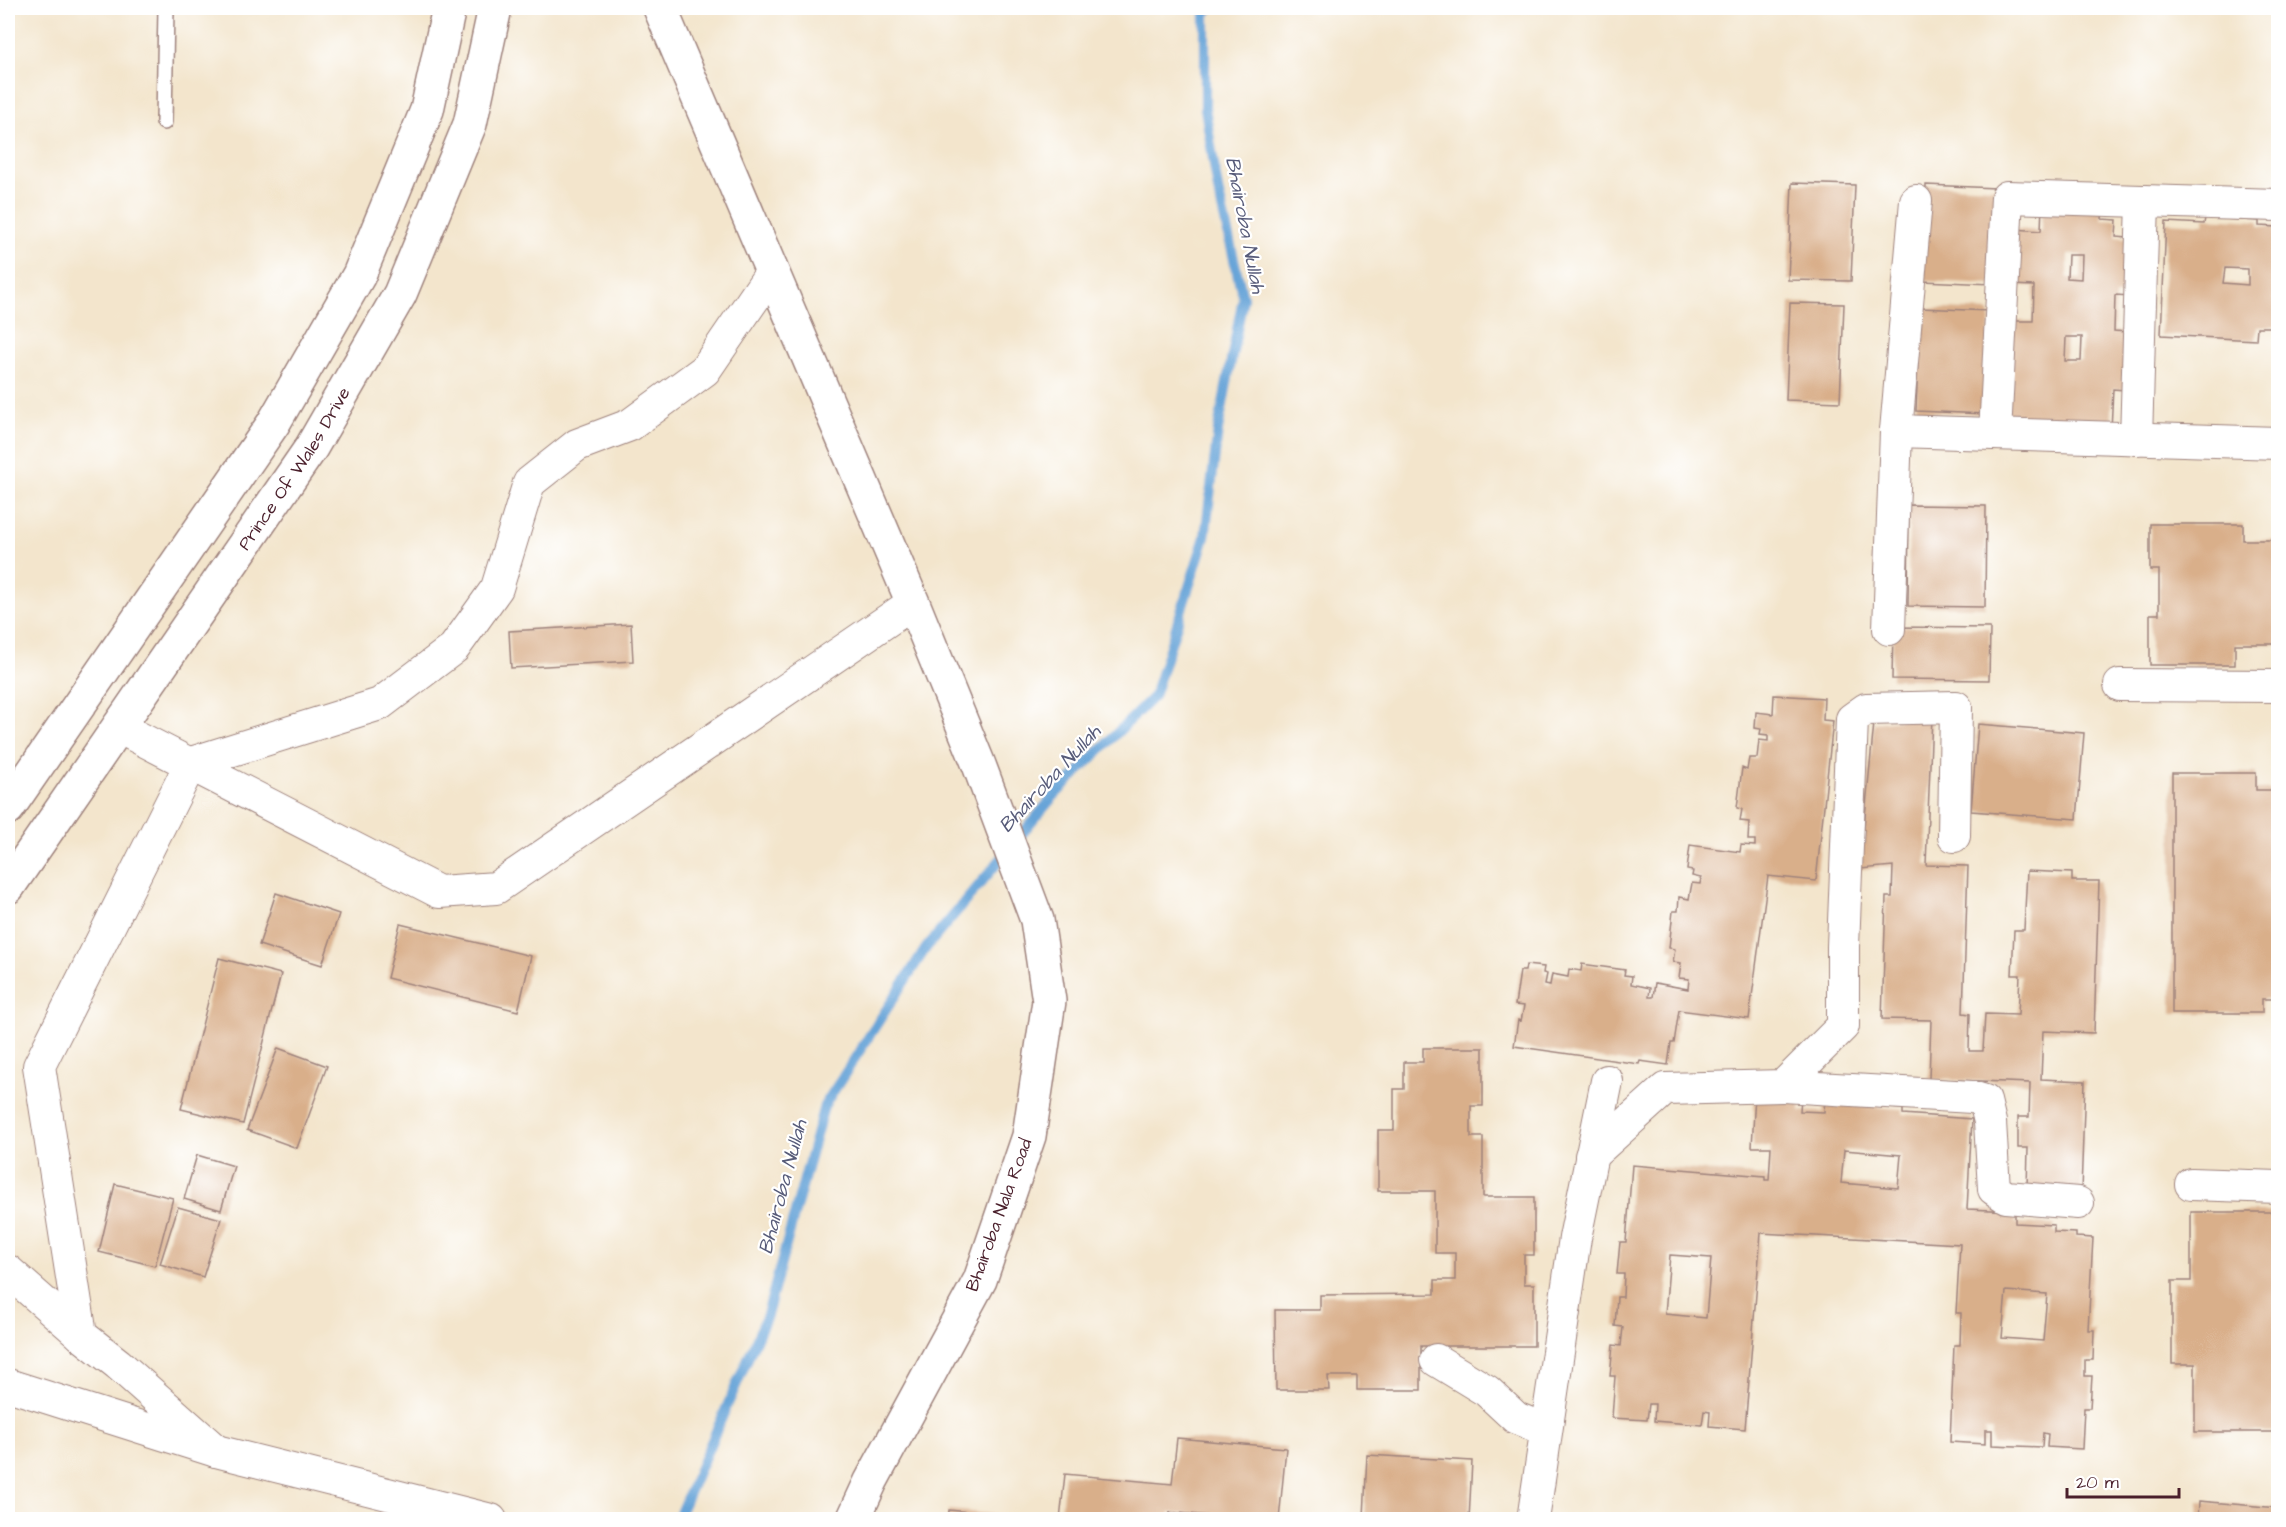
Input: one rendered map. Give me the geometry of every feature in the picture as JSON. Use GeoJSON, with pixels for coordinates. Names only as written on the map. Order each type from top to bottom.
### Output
{"type":"FeatureCollection","features":[{"type":"Feature","properties":{"kind":"street"},"geometry":{"type":"LineString","coordinates":[[8,808],[273,424],[359,275],[427,110],[449,8]]}},
{"type":"Feature","properties":{"kind":"street","name":"Prince Of Wales Drive"},"geometry":{"type":"LineString","coordinates":[[8,887],[311,448],[400,294],[470,124],[495,8]]}},
{"type":"Feature","properties":{"kind":"street","name":"Bhairoba Nala Road"},"geometry":{"type":"LineString","coordinates":[[660,8],[913,603],[979,765],[1036,920],[1049,1001],[1029,1136],[980,1280],[871,1481],[853,1520]]}},
{"type":"Feature","properties":{"kind":"street"},"geometry":{"type":"LineString","coordinates":[[1995,434],[2007,197],[2278,205]]}},
{"type":"Feature","properties":{"kind":"street"},"geometry":{"type":"LineString","coordinates":[[1889,629],[1896,431],[1916,201]]}},
{"type":"Feature","properties":{"kind":"street"},"geometry":{"type":"LineString","coordinates":[[2136,439],[2143,201]]}},
{"type":"Feature","properties":{"kind":"street"},"geometry":{"type":"LineString","coordinates":[[81,1335],[39,1066],[191,763],[380,704],[454,648],[497,588],[529,483],[577,445],[630,425],[705,370],[772,272]]}},
{"type":"Feature","properties":{"kind":"street"},"geometry":{"type":"LineString","coordinates":[[1896,431],[2278,443]]}},
{"type":"Feature","properties":{"kind":"street"},"geometry":{"type":"LineString","coordinates":[[118,727],[439,892],[496,888],[913,603]]}},
{"type":"Feature","properties":{"kind":"street"},"geometry":{"type":"LineString","coordinates":[[2120,685],[2278,686]]}},
{"type":"Feature","properties":{"kind":"street"},"geometry":{"type":"LineString","coordinates":[[1782,1086],[1843,1026],[1843,946],[1852,719],[1866,709],[1956,707],[1954,836]]}},
{"type":"Feature","properties":{"kind":"street"},"geometry":{"type":"LineString","coordinates":[[1533,1520],[1575,1238],[1606,1081]]}},
{"type":"Feature","properties":{"kind":"street"},"geometry":{"type":"LineString","coordinates":[[1591,1156],[1665,1089],[1782,1086],[1972,1097],[1985,1101],[1990,1122],[1994,1189],[2006,1197],[2078,1203]]}},
{"type":"Feature","properties":{"kind":"street"},"geometry":{"type":"LineString","coordinates":[[2191,1184],[2278,1187]]}},
{"type":"Feature","properties":{"kind":"street"},"geometry":{"type":"LineString","coordinates":[[8,1271],[216,1451]]}},
{"type":"Feature","properties":{"kind":"street"},"geometry":{"type":"LineString","coordinates":[[1436,1360],[1487,1390],[1516,1418],[1546,1430]]}},
{"type":"Feature","properties":{"kind":"street"},"geometry":{"type":"LineString","coordinates":[[8,1385],[216,1451],[491,1520]]}},
{"type":"Feature","properties":{"kind":"lane"},"geometry":{"type":"LineString","coordinates":[[164,122],[165,8]]}},
{"type":"Feature","properties":{"kind":"building"},"geometry":{"type":"Polygon","coordinates":[[[1792,183],[1855,185],[1851,281],[1788,280],[1792,183]]]}},
{"type":"Feature","properties":{"kind":"building"},"geometry":{"type":"Polygon","coordinates":[[[1926,185],[1996,188],[1992,284],[1922,281],[1926,185]]]}},
{"type":"Feature","properties":{"kind":"building"},"geometry":{"type":"Polygon","coordinates":[[[2042,204],[2103,206],[2102,219],[2117,220],[2116,237],[2128,238],[2131,296],[2115,295],[2114,331],[2127,332],[2125,390],[2113,389],[2111,430],[2007,427],[2011,321],[2033,321],[2034,286],[2012,285],[2015,229],[2041,231],[2042,204]],[[2068,255],[2067,278],[2081,279],[2082,255],[2068,255]],[[2066,337],[2065,361],[2081,361],[2082,337],[2066,337]]]}},
{"type":"Feature","properties":{"kind":"building"},"geometry":{"type":"Polygon","coordinates":[[[2205,218],[2259,221],[2259,226],[2278,227],[2278,327],[2257,327],[2256,340],[2161,335],[2166,222],[2204,224],[2205,218]],[[2225,268],[2223,283],[2248,285],[2248,269],[2225,268]]]}},
{"type":"Feature","properties":{"kind":"building"},"geometry":{"type":"Polygon","coordinates":[[[1790,303],[1844,304],[1840,402],[1786,400],[1790,303]]]}},
{"type":"Feature","properties":{"kind":"building"},"geometry":{"type":"Polygon","coordinates":[[[1920,308],[1990,311],[1986,414],[1916,411],[1920,308]]]}},
{"type":"Feature","properties":{"kind":"building"},"geometry":{"type":"Polygon","coordinates":[[[1909,505],[1986,506],[1985,607],[1908,606],[1909,505]]]}},
{"type":"Feature","properties":{"kind":"building"},"geometry":{"type":"Polygon","coordinates":[[[2150,524],[2243,524],[2243,540],[2278,540],[2278,644],[2235,644],[2235,665],[2150,665],[2150,614],[2159,614],[2159,570],[2150,570],[2150,524]]]}},
{"type":"Feature","properties":{"kind":"building"},"geometry":{"type":"Polygon","coordinates":[[[631,624],[633,661],[511,668],[509,631],[631,624]]]}},
{"type":"Feature","properties":{"kind":"building"},"geometry":{"type":"Polygon","coordinates":[[[1893,627],[1990,628],[1989,680],[1892,679],[1893,627]]]}},
{"type":"Feature","properties":{"kind":"building"},"geometry":{"type":"Polygon","coordinates":[[[1774,695],[1824,698],[1823,720],[1833,721],[1816,881],[1768,876],[1749,1019],[1679,1010],[1668,1065],[1640,1061],[1639,1064],[1514,1046],[1518,1020],[1521,1021],[1524,1006],[1515,1005],[1520,971],[1525,971],[1526,965],[1544,967],[1543,973],[1547,974],[1545,984],[1550,985],[1552,974],[1568,977],[1569,969],[1581,971],[1582,964],[1625,970],[1624,975],[1632,976],[1631,984],[1650,988],[1649,997],[1653,997],[1655,983],[1688,989],[1689,979],[1679,978],[1681,963],[1673,962],[1675,949],[1669,948],[1673,911],[1678,911],[1679,897],[1689,899],[1692,883],[1700,884],[1701,878],[1692,876],[1693,871],[1687,870],[1690,845],[1740,852],[1741,845],[1755,846],[1755,840],[1748,840],[1749,822],[1740,821],[1742,809],[1737,808],[1742,768],[1747,770],[1749,758],[1757,758],[1759,740],[1768,741],[1768,735],[1760,734],[1761,729],[1755,728],[1756,712],[1773,714],[1774,695]]]}},
{"type":"Feature","properties":{"kind":"building"},"geometry":{"type":"Polygon","coordinates":[[[1932,716],[1926,865],[1968,866],[1963,1013],[1970,1014],[1969,1051],[1983,1051],[1985,1014],[2018,1015],[2020,975],[2012,975],[2014,930],[2024,930],[2027,871],[2072,873],[2072,881],[2099,881],[2094,1033],[2043,1031],[2041,1079],[2085,1081],[2081,1191],[2027,1189],[2028,1148],[2018,1148],[2018,1117],[2029,1117],[2030,1083],[1929,1079],[1931,1020],[1882,1019],[1886,897],[1892,897],[1893,866],[1860,869],[1874,723],[1932,716]]]}},
{"type":"Feature","properties":{"kind":"building"},"geometry":{"type":"Polygon","coordinates":[[[1978,724],[2084,733],[2077,819],[1971,811],[1978,724]]]}},
{"type":"Feature","properties":{"kind":"building"},"geometry":{"type":"Polygon","coordinates":[[[2172,773],[2256,773],[2256,790],[2278,790],[2278,999],[2262,999],[2262,1013],[2172,1013],[2172,773]]]}},
{"type":"Feature","properties":{"kind":"building"},"geometry":{"type":"Polygon","coordinates":[[[276,893],[339,914],[322,965],[259,945],[276,893]]]}},
{"type":"Feature","properties":{"kind":"building"},"geometry":{"type":"Polygon","coordinates":[[[400,924],[531,956],[518,1011],[387,978],[400,924]]]}},
{"type":"Feature","properties":{"kind":"building"},"geometry":{"type":"Polygon","coordinates":[[[219,958],[281,974],[243,1124],[181,1109],[219,958]]]}},
{"type":"Feature","properties":{"kind":"building"},"geometry":{"type":"Polygon","coordinates":[[[278,1048],[327,1066],[297,1148],[247,1130],[278,1048]]]}},
{"type":"Feature","properties":{"kind":"building"},"geometry":{"type":"Polygon","coordinates":[[[1423,1048],[1483,1048],[1483,1106],[1471,1106],[1471,1137],[1483,1137],[1483,1197],[1534,1197],[1534,1255],[1524,1255],[1524,1284],[1534,1284],[1534,1346],[1421,1346],[1421,1390],[1357,1390],[1357,1376],[1328,1376],[1329,1390],[1276,1390],[1275,1310],[1320,1310],[1320,1295],[1435,1294],[1435,1280],[1455,1280],[1455,1253],[1435,1253],[1435,1191],[1378,1191],[1378,1130],[1394,1130],[1394,1089],[1404,1089],[1404,1062],[1423,1062],[1423,1048]]]}},
{"type":"Feature","properties":{"kind":"building"},"geometry":{"type":"Polygon","coordinates":[[[1755,1094],[1801,1097],[1800,1111],[1824,1112],[1825,1099],[1877,1101],[1877,1107],[1903,1109],[1903,1114],[1972,1119],[1967,1209],[2015,1211],[2015,1223],[2054,1225],[2054,1232],[2076,1233],[2076,1237],[2093,1238],[2088,1330],[2094,1330],[2093,1360],[2085,1360],[2085,1376],[2092,1376],[2090,1408],[2084,1408],[2082,1449],[2047,1447],[2048,1434],[2043,1433],[2042,1447],[1992,1445],[1992,1430],[1985,1430],[1985,1444],[1950,1442],[1954,1345],[1960,1345],[1961,1313],[1956,1313],[1960,1244],[1761,1233],[1745,1429],[1709,1426],[1710,1412],[1704,1411],[1702,1425],[1654,1421],[1655,1404],[1649,1404],[1647,1420],[1612,1418],[1615,1376],[1610,1376],[1613,1345],[1621,1346],[1623,1327],[1615,1326],[1617,1297],[1623,1297],[1624,1274],[1617,1274],[1620,1242],[1626,1242],[1632,1165],[1765,1176],[1765,1180],[1769,1180],[1771,1147],[1752,1147],[1755,1094]],[[1844,1150],[1841,1183],[1898,1188],[1901,1155],[1844,1150]],[[1670,1255],[1665,1314],[1706,1318],[1711,1258],[1670,1255]],[[2006,1291],[2002,1338],[2043,1341],[2047,1294],[2006,1291]]]}},
{"type":"Feature","properties":{"kind":"building"},"geometry":{"type":"Polygon","coordinates":[[[197,1155],[234,1166],[221,1210],[184,1199],[197,1155]]]}},
{"type":"Feature","properties":{"kind":"building"},"geometry":{"type":"Polygon","coordinates":[[[115,1184],[173,1198],[155,1266],[99,1252],[115,1184]]]}},
{"type":"Feature","properties":{"kind":"building"},"geometry":{"type":"Polygon","coordinates":[[[178,1207],[221,1219],[203,1277],[160,1264],[178,1207]]]}},
{"type":"Feature","properties":{"kind":"building"},"geometry":{"type":"Polygon","coordinates":[[[2191,1212],[2278,1212],[2278,1432],[2195,1432],[2195,1364],[2172,1364],[2172,1281],[2191,1281],[2191,1212]]]}},
{"type":"Feature","properties":{"kind":"building"},"geometry":{"type":"Polygon","coordinates":[[[1177,1438],[1286,1448],[1279,1520],[1251,1520],[1170,1512],[1169,1520],[1060,1520],[1065,1474],[1172,1484],[1177,1438]]]}},
{"type":"Feature","properties":{"kind":"building"},"geometry":{"type":"Polygon","coordinates":[[[1367,1455],[1472,1461],[1469,1520],[1364,1517],[1367,1455]]]}},
{"type":"Feature","properties":{"kind":"building"},"geometry":{"type":"Polygon","coordinates":[[[2199,1501],[2278,1508],[2278,1520],[2198,1520],[2199,1501]]]}},
{"type":"Feature","properties":{"kind":"building"},"geometry":{"type":"Polygon","coordinates":[[[949,1510],[1030,1518],[1030,1520],[948,1520],[949,1510]]]}},
{"type":"Feature","properties":{"kind":"waterway","name":"Bhairoba Nullah"},"geometry":{"type":"LineString","coordinates":[[677,1520],[767,1315],[824,1106],[926,948],[1053,797],[1154,696],[1205,537],[1218,430],[1243,298],[1218,190],[1205,108],[1205,13],[1210,8]]}}]}
